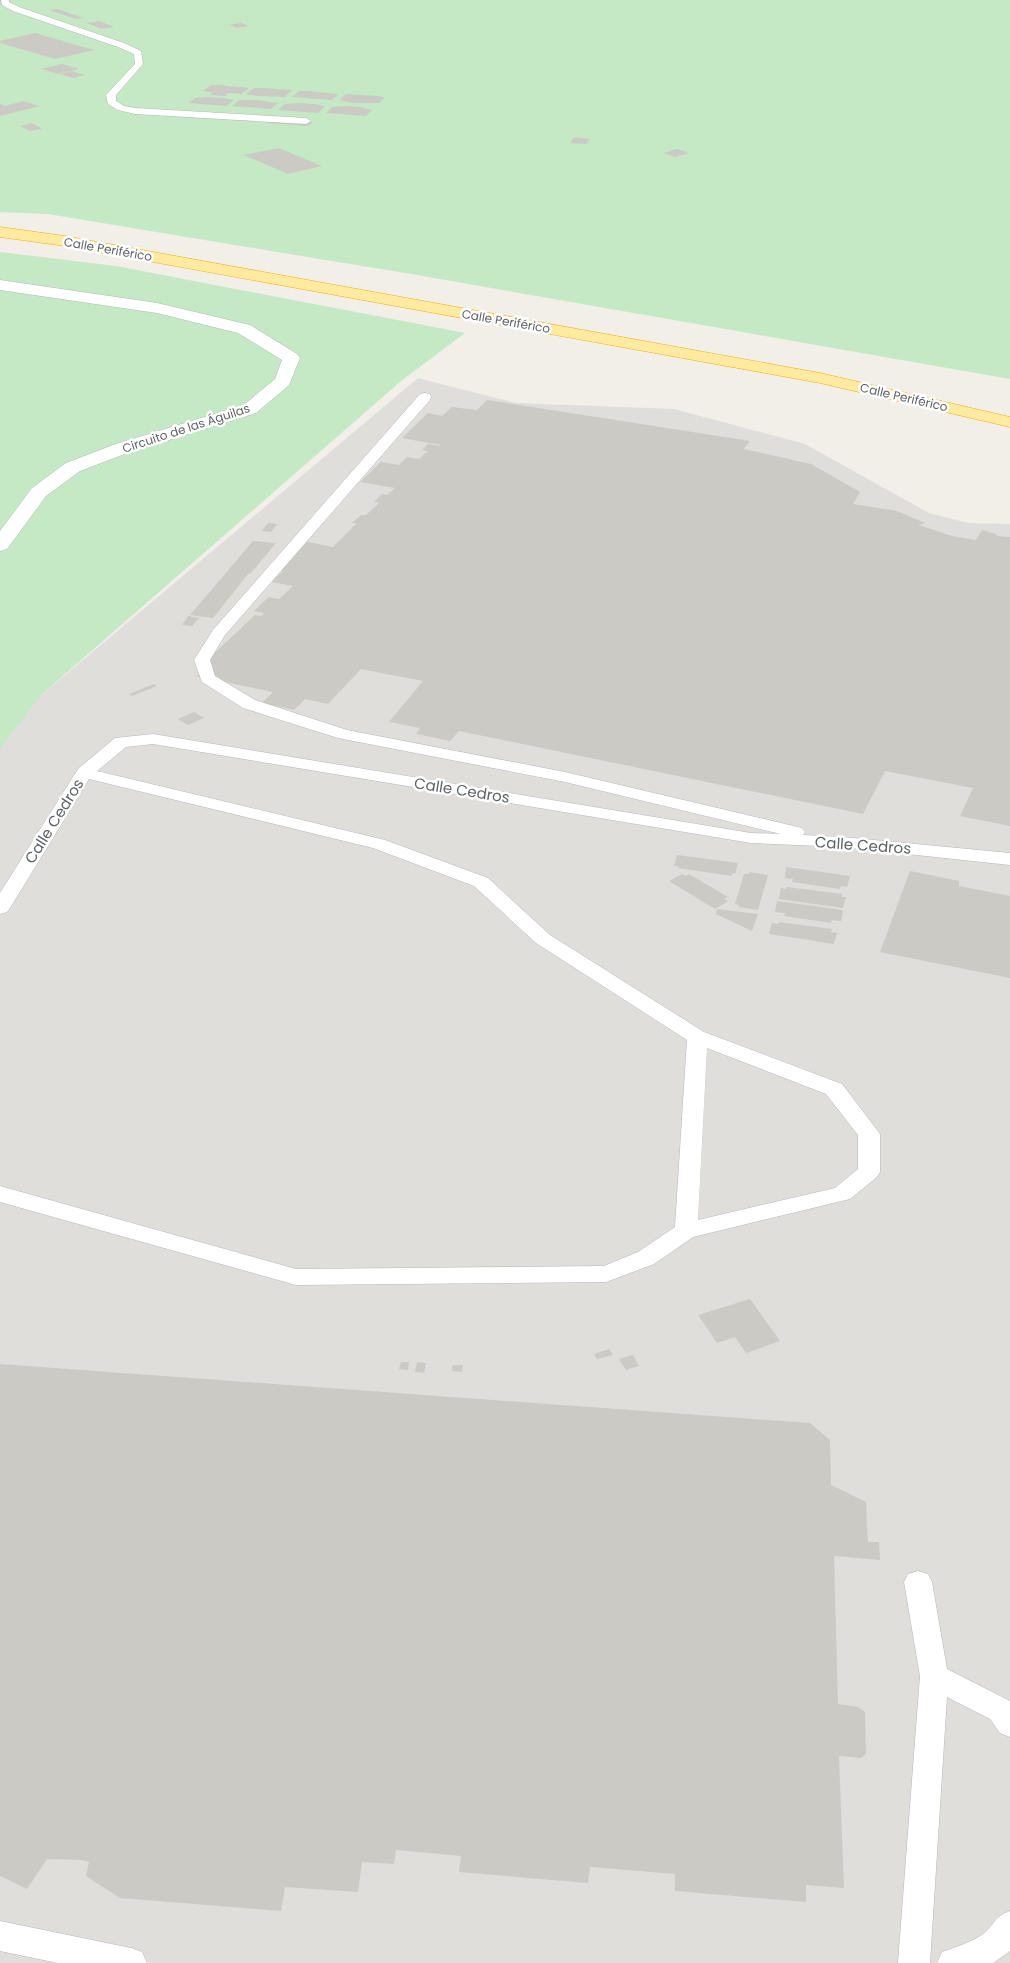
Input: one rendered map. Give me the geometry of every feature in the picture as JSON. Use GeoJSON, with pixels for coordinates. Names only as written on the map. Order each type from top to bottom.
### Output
{"type":"FeatureCollection","features":[{"type":"Feature","properties":{"kind":"highway","name":"Calle Periférico"},"geometry":{"type":"LineString","coordinates":[[0,222],[251,262],[879,376]]}},
{"type":"Feature","properties":{"kind":"highway","name":"Calle Periférico"},"geometry":{"type":"LineString","coordinates":[[0,232],[74,243],[810,376],[906,396],[1010,422]]}},
{"type":"Feature","properties":{"kind":"street","name":"Circuito de las Águilas"},"geometry":{"type":"LineString","coordinates":[[0,285],[157,308],[244,328],[291,358],[282,381],[250,409],[123,448],[73,467],[39,492],[0,545]]}},
{"type":"Feature","properties":{"kind":"lane"},"geometry":{"type":"LineString","coordinates":[[5,0],[5,3],[16,9],[122,45],[138,53],[139,64],[112,95],[111,102],[121,108],[135,111],[306,121]]}},
{"type":"Feature","properties":{"kind":"lane"},"geometry":{"type":"LineString","coordinates":[[426,397],[219,633],[202,660],[208,679],[249,704],[344,734],[565,777],[842,842]]}},
{"type":"Feature","properties":{"kind":"lane","name":"Calle Cedros"},"geometry":{"type":"LineString","coordinates":[[0,908],[84,773],[121,742],[153,740],[751,838],[842,842],[1010,859]]}},
{"type":"Feature","properties":{"kind":"lane"},"geometry":{"type":"LineString","coordinates":[[0,1194],[296,1277],[606,1274],[646,1258],[686,1231],[842,1194],[869,1172],[868,1134],[834,1089],[697,1037],[543,939],[482,882],[379,844],[84,773]]}},
{"type":"Feature","properties":{"kind":"lane"},"geometry":{"type":"LineString","coordinates":[[686,1231],[697,1037]]}},
{"type":"Feature","properties":{"kind":"lane"},"geometry":{"type":"LineString","coordinates":[[914,1963],[934,1676],[918,1582]]}},
{"type":"Feature","properties":{"kind":"lane"},"geometry":{"type":"LineString","coordinates":[[934,1676],[1000,1710],[1010,1724]]}},
{"type":"Feature","properties":{"kind":"lane"},"geometry":{"type":"LineString","coordinates":[[952,1963],[973,1958],[1004,1938],[1010,1926]]}},
{"type":"Feature","properties":{"kind":"lane"},"geometry":{"type":"LineString","coordinates":[[0,1936],[87,1959],[131,1963]]}},
{"type":"Feature","properties":{"kind":"shaded area"},"geometry":{"type":"Polygon","coordinates":[[[418,378],[516,403],[674,409],[805,444],[929,513],[968,523],[1010,524],[1010,1963],[0,1963],[0,748],[39,697],[418,378]]]}},
{"type":"Feature","properties":{"kind":"green space"},"geometry":{"type":"Polygon","coordinates":[[[0,0],[1010,0],[1010,379],[423,276],[48,214],[0,212],[0,0]]]}},
{"type":"Feature","properties":{"kind":"green space"},"geometry":{"type":"Polygon","coordinates":[[[0,252],[116,266],[465,333],[401,381],[41,695],[0,749],[0,252]]]}},
{"type":"Feature","properties":{"kind":"building"},"geometry":{"type":"Polygon","coordinates":[[[58,9],[83,18],[76,19],[49,10],[58,9]]]}},
{"type":"Feature","properties":{"kind":"building"},"geometry":{"type":"Polygon","coordinates":[[[99,21],[114,27],[102,29],[87,23],[99,21]]]}},
{"type":"Feature","properties":{"kind":"building"},"geometry":{"type":"Polygon","coordinates":[[[241,23],[249,26],[237,28],[229,25],[241,23]]]}},
{"type":"Feature","properties":{"kind":"building"},"geometry":{"type":"Polygon","coordinates":[[[35,33],[95,50],[55,59],[0,43],[0,41],[35,33]]]}},
{"type":"Feature","properties":{"kind":"building"},"geometry":{"type":"Polygon","coordinates":[[[62,64],[79,69],[58,74],[41,69],[62,64]]]}},
{"type":"Feature","properties":{"kind":"building"},"geometry":{"type":"Polygon","coordinates":[[[71,71],[85,75],[73,78],[60,74],[71,71]]]}},
{"type":"Feature","properties":{"kind":"building"},"geometry":{"type":"Polygon","coordinates":[[[211,85],[249,88],[241,94],[210,95],[213,93],[203,91],[211,85]]]}},
{"type":"Feature","properties":{"kind":"building"},"geometry":{"type":"Polygon","coordinates":[[[254,88],[292,90],[285,97],[246,94],[254,88]]]}},
{"type":"Feature","properties":{"kind":"building"},"geometry":{"type":"Polygon","coordinates":[[[299,91],[338,94],[332,100],[292,97],[299,91]]]}},
{"type":"Feature","properties":{"kind":"building"},"geometry":{"type":"Polygon","coordinates":[[[346,94],[385,97],[379,103],[351,103],[340,100],[346,94]]]}},
{"type":"Feature","properties":{"kind":"building"},"geometry":{"type":"Polygon","coordinates":[[[208,97],[234,100],[226,106],[188,103],[195,98],[208,97]]]}},
{"type":"Feature","properties":{"kind":"building"},"geometry":{"type":"Polygon","coordinates":[[[239,100],[278,103],[271,109],[232,106],[239,100]]]}},
{"type":"Feature","properties":{"kind":"building"},"geometry":{"type":"Polygon","coordinates":[[[23,101],[39,106],[0,116],[0,104],[6,106],[23,101]]]}},
{"type":"Feature","properties":{"kind":"building"},"geometry":{"type":"Polygon","coordinates":[[[300,103],[325,106],[318,113],[278,110],[285,104],[300,103]]]}},
{"type":"Feature","properties":{"kind":"building"},"geometry":{"type":"Polygon","coordinates":[[[347,106],[372,110],[366,116],[326,113],[332,107],[347,106]]]}},
{"type":"Feature","properties":{"kind":"building"},"geometry":{"type":"Polygon","coordinates":[[[273,118],[313,122],[308,126],[267,123],[273,118]]]}},
{"type":"Feature","properties":{"kind":"building"},"geometry":{"type":"Polygon","coordinates":[[[32,123],[42,129],[29,131],[21,126],[32,123]]]}},
{"type":"Feature","properties":{"kind":"building"},"geometry":{"type":"Polygon","coordinates":[[[574,137],[590,139],[586,144],[570,143],[574,137]]]}},
{"type":"Feature","properties":{"kind":"building"},"geometry":{"type":"Polygon","coordinates":[[[279,148],[322,166],[288,174],[244,155],[279,148]]]}},
{"type":"Feature","properties":{"kind":"building"},"geometry":{"type":"Polygon","coordinates":[[[677,149],[689,153],[675,157],[664,153],[677,149]]]}},
{"type":"Feature","properties":{"kind":"building"},"geometry":{"type":"Polygon","coordinates":[[[487,400],[750,441],[744,449],[811,464],[860,492],[853,504],[897,511],[925,523],[919,525],[952,536],[976,540],[982,530],[997,536],[1010,537],[1010,826],[960,816],[973,788],[885,771],[863,814],[459,731],[450,741],[416,734],[420,728],[389,722],[423,681],[361,669],[328,704],[305,699],[294,710],[262,703],[273,692],[197,676],[211,663],[205,662],[255,615],[261,616],[264,613],[254,611],[261,604],[269,597],[279,599],[293,586],[271,582],[283,571],[279,571],[303,541],[333,547],[357,523],[352,523],[361,515],[366,515],[379,503],[374,502],[382,494],[387,495],[395,488],[360,482],[381,462],[399,465],[407,457],[419,459],[428,451],[422,450],[428,444],[441,445],[402,438],[428,413],[442,416],[452,407],[477,410],[487,400]]]}},
{"type":"Feature","properties":{"kind":"building"},"geometry":{"type":"Polygon","coordinates":[[[268,523],[277,524],[271,532],[262,531],[268,523]]]}},
{"type":"Feature","properties":{"kind":"building"},"geometry":{"type":"Polygon","coordinates":[[[253,541],[276,543],[248,574],[213,618],[190,615],[253,541]]]}},
{"type":"Feature","properties":{"kind":"building"},"geometry":{"type":"Polygon","coordinates":[[[188,616],[199,618],[192,626],[182,625],[188,616]]]}},
{"type":"Feature","properties":{"kind":"building"},"geometry":{"type":"Polygon","coordinates":[[[154,684],[157,686],[132,696],[129,694],[154,684]]]}},
{"type":"Feature","properties":{"kind":"building"},"geometry":{"type":"Polygon","coordinates":[[[194,712],[204,718],[188,725],[178,719],[194,712]]]}},
{"type":"Feature","properties":{"kind":"building"},"geometry":{"type":"Polygon","coordinates":[[[677,855],[738,863],[735,874],[732,873],[732,876],[678,868],[679,866],[674,866],[677,855]]]}},
{"type":"Feature","properties":{"kind":"building"},"geometry":{"type":"Polygon","coordinates":[[[786,867],[850,876],[847,887],[841,886],[840,889],[792,882],[793,879],[785,878],[786,867]]]}},
{"type":"Feature","properties":{"kind":"building"},"geometry":{"type":"Polygon","coordinates":[[[910,871],[959,881],[959,886],[1010,896],[1010,978],[880,952],[910,871]]]}},
{"type":"Feature","properties":{"kind":"building"},"geometry":{"type":"Polygon","coordinates":[[[749,872],[768,875],[758,910],[739,907],[739,905],[735,904],[744,874],[749,874],[749,872]]]}},
{"type":"Feature","properties":{"kind":"building"},"geometry":{"type":"Polygon","coordinates":[[[682,874],[686,876],[689,874],[728,897],[724,899],[728,901],[715,909],[669,881],[682,874]]]}},
{"type":"Feature","properties":{"kind":"building"},"geometry":{"type":"Polygon","coordinates":[[[787,887],[842,894],[842,897],[846,897],[843,908],[779,899],[781,888],[786,889],[787,887]]]}},
{"type":"Feature","properties":{"kind":"building"},"geometry":{"type":"Polygon","coordinates":[[[777,901],[843,910],[841,921],[832,920],[831,923],[784,916],[785,913],[775,912],[777,901]]]}},
{"type":"Feature","properties":{"kind":"building"},"geometry":{"type":"Polygon","coordinates":[[[717,909],[758,914],[752,931],[716,914],[717,909]]]}},
{"type":"Feature","properties":{"kind":"building"},"geometry":{"type":"Polygon","coordinates":[[[779,922],[832,929],[831,932],[837,933],[834,944],[769,934],[772,923],[779,924],[779,922]]]}},
{"type":"Feature","properties":{"kind":"building"},"geometry":{"type":"Polygon","coordinates":[[[750,1299],[780,1341],[746,1353],[735,1337],[717,1343],[698,1315],[750,1299]]]}},
{"type":"Feature","properties":{"kind":"building"},"geometry":{"type":"Polygon","coordinates":[[[609,1349],[613,1355],[597,1359],[594,1354],[609,1349]]]}},
{"type":"Feature","properties":{"kind":"building"},"geometry":{"type":"Polygon","coordinates":[[[633,1355],[639,1366],[626,1370],[619,1359],[633,1355]]]}},
{"type":"Feature","properties":{"kind":"building"},"geometry":{"type":"Polygon","coordinates":[[[401,1362],[409,1362],[408,1370],[399,1369],[401,1362]]]}},
{"type":"Feature","properties":{"kind":"building"},"geometry":{"type":"Polygon","coordinates":[[[417,1362],[426,1363],[424,1373],[415,1372],[417,1362]]]}},
{"type":"Feature","properties":{"kind":"building"},"geometry":{"type":"Polygon","coordinates":[[[0,1364],[810,1423],[830,1440],[831,1485],[866,1502],[868,1542],[879,1542],[880,1560],[834,1556],[838,1704],[858,1707],[865,1712],[866,1754],[861,1758],[839,1756],[844,1888],[806,1885],[806,1902],[675,1891],[675,1874],[590,1867],[588,1883],[459,1872],[461,1856],[396,1850],[394,1864],[362,1862],[358,1892],[285,1887],[281,1911],[120,1898],[86,1876],[89,1862],[82,1860],[47,1859],[27,1889],[0,1876],[0,1364]]]}},
{"type":"Feature","properties":{"kind":"building"},"geometry":{"type":"Polygon","coordinates":[[[453,1365],[463,1365],[462,1372],[452,1371],[453,1365]]]}}]}
